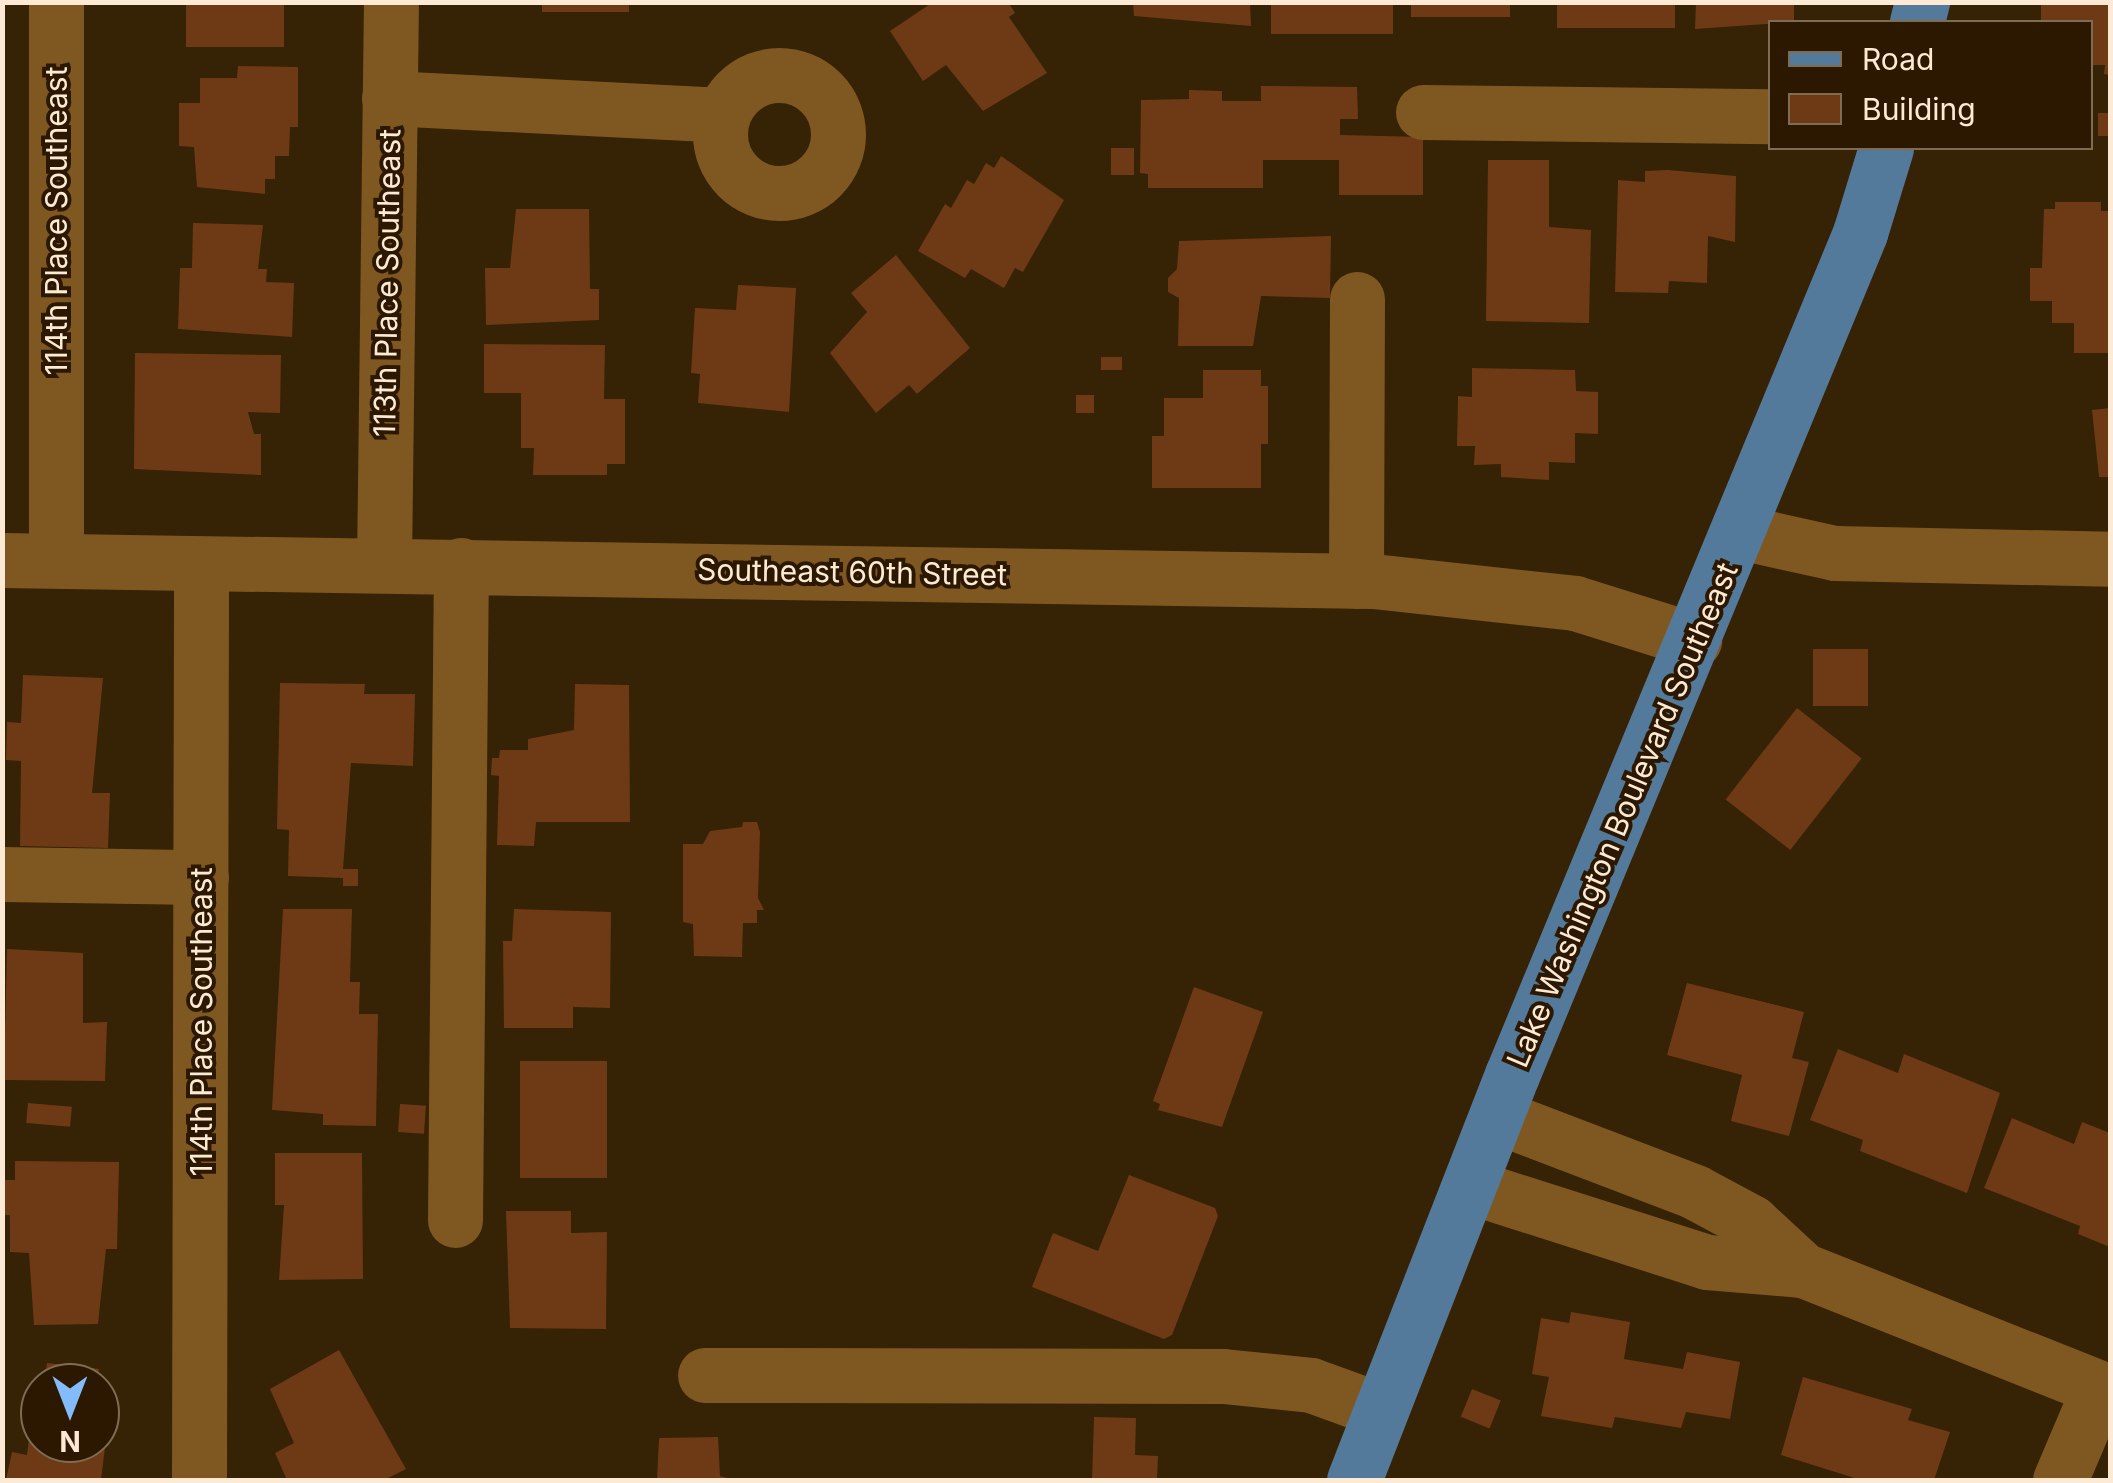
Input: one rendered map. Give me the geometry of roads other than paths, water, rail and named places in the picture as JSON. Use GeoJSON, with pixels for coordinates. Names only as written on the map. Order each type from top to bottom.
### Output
{"type":"FeatureCollection","features":[{"type":"Feature","properties":{"kind":"main road","name":"Lake Washington Boulevard Southeast"},"geometry":{"type":"LineString","coordinates":[[1354,1480],[1469,1186],[1860,233],[1885,150]]}},
{"type":"Feature","properties":{"kind":"street","name":"114th Place Southeast"},"geometry":{"type":"LineString","coordinates":[[56,2],[56,560]]}},
{"type":"Feature","properties":{"kind":"street","name":"113th Place Southeast"},"geometry":{"type":"LineString","coordinates":[[384,564],[391,2]]}},
{"type":"Feature","properties":{"kind":"street"},"geometry":{"type":"LineString","coordinates":[[390,98],[723,115]]}},
{"type":"Feature","properties":{"kind":"street"},"geometry":{"type":"LineString","coordinates":[[1423,112],[1768,116]]}},
{"type":"Feature","properties":{"kind":"street"},"geometry":{"type":"LineString","coordinates":[[1356,580],[1358,299]]}},
{"type":"Feature","properties":{"kind":"street"},"geometry":{"type":"LineString","coordinates":[[1740,532],[1835,553],[2110,559]]}},
{"type":"Feature","properties":{"kind":"street","name":"Southeast 60th Street"},"geometry":{"type":"LineString","coordinates":[[2,560],[1356,580],[1576,603],[1694,640]]}},
{"type":"Feature","properties":{"kind":"street","name":"114th Place Southeast"},"geometry":{"type":"LineString","coordinates":[[200,1480],[201,564]]}},
{"type":"Feature","properties":{"kind":"street"},"geometry":{"type":"LineString","coordinates":[[455,1220],[460,565]]}},
{"type":"Feature","properties":{"kind":"street"},"geometry":{"type":"LineString","coordinates":[[2,874],[201,876]]}},
{"type":"Feature","properties":{"kind":"street"},"geometry":{"type":"LineString","coordinates":[[1499,1117],[1695,1192],[1751,1222],[1803,1270]]}},
{"type":"Feature","properties":{"kind":"street"},"geometry":{"type":"LineString","coordinates":[[1469,1186],[1707,1262],[1803,1270],[2105,1390],[2060,1480]]}},
{"type":"Feature","properties":{"kind":"street"},"geometry":{"type":"LineString","coordinates":[[705,1375],[1223,1376],[1312,1385],[1380,1410]]}}]}
